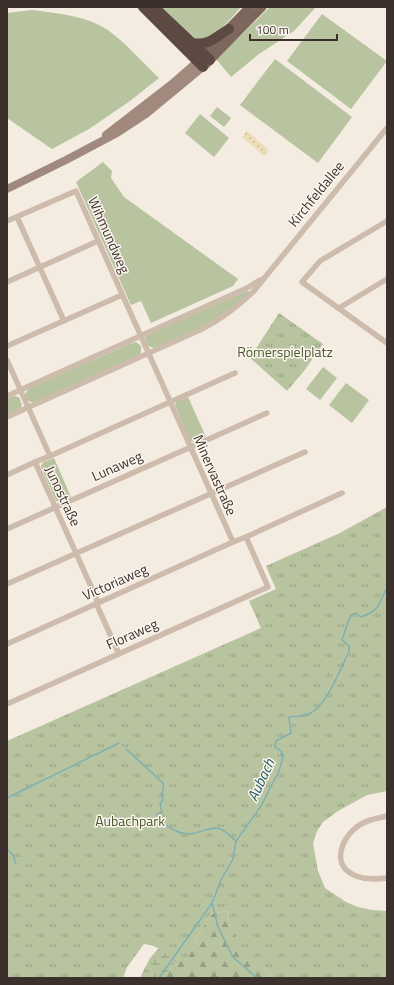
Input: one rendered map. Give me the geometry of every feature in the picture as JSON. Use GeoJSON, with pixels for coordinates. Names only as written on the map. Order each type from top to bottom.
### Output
{"type":"FeatureCollection","features":[{"type":"Feature","properties":{"kind":"highway"},"geometry":{"type":"LineString","coordinates":[[143,7],[204,61]]}},
{"type":"Feature","properties":{"kind":"highway"},"geometry":{"type":"LineString","coordinates":[[154,7],[192,42],[204,61]]}},
{"type":"Feature","properties":{"kind":"highway"},"geometry":{"type":"LineString","coordinates":[[192,42],[198,44],[208,42],[229,28]]}},
{"type":"Feature","properties":{"kind":"main road"},"geometry":{"type":"LineString","coordinates":[[204,61],[229,28],[250,7]]}},
{"type":"Feature","properties":{"kind":"main road"},"geometry":{"type":"LineString","coordinates":[[204,61],[262,7]]}},
{"type":"Feature","properties":{"kind":"street"},"geometry":{"type":"LineString","coordinates":[[7,188],[66,160],[98,142],[118,125],[204,61]]}},
{"type":"Feature","properties":{"kind":"street","name":"Kirchfeldallee"},"geometry":{"type":"LineString","coordinates":[[7,417],[148,354],[219,320],[234,310],[253,292],[387,128]]}},
{"type":"Feature","properties":{"kind":"street","name":"Wihmundweg"},"geometry":{"type":"LineString","coordinates":[[7,221],[76,191],[140,336]]}},
{"type":"Feature","properties":{"kind":"street"},"geometry":{"type":"LineString","coordinates":[[17,217],[64,320]]}},
{"type":"Feature","properties":{"kind":"street"},"geometry":{"type":"LineString","coordinates":[[387,221],[320,261],[302,282],[384,338],[387,343]]}},
{"type":"Feature","properties":{"kind":"street"},"geometry":{"type":"LineString","coordinates":[[7,282],[98,241]]}},
{"type":"Feature","properties":{"kind":"street","name":"Kirchfeldallee"},"geometry":{"type":"LineString","coordinates":[[7,396],[247,288],[265,277]]}},
{"type":"Feature","properties":{"kind":"street"},"geometry":{"type":"LineString","coordinates":[[339,308],[387,279]]}},
{"type":"Feature","properties":{"kind":"street"},"geometry":{"type":"LineString","coordinates":[[7,346],[122,295]]}},
{"type":"Feature","properties":{"kind":"street"},"geometry":{"type":"LineString","coordinates":[[140,336],[148,354]]}},
{"type":"Feature","properties":{"kind":"street","name":"Minervastraße"},"geometry":{"type":"LineString","coordinates":[[148,354],[233,542]]}},
{"type":"Feature","properties":{"kind":"street"},"geometry":{"type":"LineString","coordinates":[[7,360],[28,408]]}},
{"type":"Feature","properties":{"kind":"street"},"geometry":{"type":"LineString","coordinates":[[50,456],[234,373]]}},
{"type":"Feature","properties":{"kind":"street","name":"Junostraße"},"geometry":{"type":"LineString","coordinates":[[28,408],[50,456],[35,462],[119,654]]}},
{"type":"Feature","properties":{"kind":"street","name":"Lunaweg"},"geometry":{"type":"LineString","coordinates":[[7,529],[267,413]]}},
{"type":"Feature","properties":{"kind":"street"},"geometry":{"type":"LineString","coordinates":[[7,584],[305,452]]}},
{"type":"Feature","properties":{"kind":"street"},"geometry":{"type":"LineString","coordinates":[[7,475],[35,462]]}},
{"type":"Feature","properties":{"kind":"street"},"geometry":{"type":"LineString","coordinates":[[233,542],[342,493]]}},
{"type":"Feature","properties":{"kind":"street","name":"Floraweg"},"geometry":{"type":"LineString","coordinates":[[7,704],[268,587],[246,536]]}},
{"type":"Feature","properties":{"kind":"street","name":"Victoriaweg"},"geometry":{"type":"LineString","coordinates":[[7,644],[97,602],[233,542]]}},
{"type":"Feature","properties":{"kind":"street"},"geometry":{"type":"LineString","coordinates":[[387,816],[371,819],[354,829],[343,842],[340,854],[345,868],[356,876],[371,879],[387,878]]}},
{"type":"Feature","properties":{"kind":"green space"},"geometry":{"type":"Polygon","coordinates":[[[160,7],[241,7],[219,30],[212,35],[199,39],[192,37],[184,31],[160,7]]]}},
{"type":"Feature","properties":{"kind":"green space"},"geometry":{"type":"Polygon","coordinates":[[[270,7],[316,7],[294,31],[259,54],[231,77],[216,59],[270,7]]]}},
{"type":"Feature","properties":{"kind":"green space"},"geometry":{"type":"Polygon","coordinates":[[[32,10],[58,13],[85,19],[101,26],[116,36],[159,78],[130,101],[89,129],[52,149],[7,118],[7,13],[32,10]]]}},
{"type":"Feature","properties":{"kind":"green space"},"geometry":{"type":"Polygon","coordinates":[[[322,14],[387,61],[351,109],[287,61],[322,14]]]}},
{"type":"Feature","properties":{"kind":"green space"},"geometry":{"type":"Polygon","coordinates":[[[275,59],[352,117],[318,163],[240,105],[275,59]]]}},
{"type":"Feature","properties":{"kind":"green space"},"geometry":{"type":"Polygon","coordinates":[[[217,107],[231,118],[224,127],[210,116],[217,107]]]}},
{"type":"Feature","properties":{"kind":"green space"},"geometry":{"type":"Polygon","coordinates":[[[200,114],[229,138],[214,157],[185,133],[200,114]]]}},
{"type":"Feature","properties":{"kind":"green space"},"geometry":{"type":"Polygon","coordinates":[[[103,162],[112,171],[111,178],[124,197],[238,279],[233,286],[151,323],[141,301],[131,305],[76,182],[103,162]]]}},
{"type":"Feature","properties":{"kind":"green space"},"geometry":{"type":"Polygon","coordinates":[[[247,291],[250,292],[231,309],[208,324],[154,348],[148,346],[145,337],[149,334],[247,291]]]}},
{"type":"Feature","properties":{"kind":"green space","name":"Römerspielplatz"},"geometry":{"type":"Polygon","coordinates":[[[279,313],[323,344],[304,371],[287,391],[250,358],[279,313]]]}},
{"type":"Feature","properties":{"kind":"green space"},"geometry":{"type":"Polygon","coordinates":[[[136,342],[141,346],[140,355],[33,403],[27,400],[25,395],[28,389],[136,342]]]}},
{"type":"Feature","properties":{"kind":"green space"},"geometry":{"type":"Polygon","coordinates":[[[323,367],[337,378],[320,400],[306,389],[323,367]]]}},
{"type":"Feature","properties":{"kind":"green space"},"geometry":{"type":"Polygon","coordinates":[[[346,383],[369,400],[352,423],[329,405],[346,383]]]}},
{"type":"Feature","properties":{"kind":"green space"},"geometry":{"type":"Polygon","coordinates":[[[14,396],[19,397],[22,405],[21,408],[7,415],[7,399],[14,396]]]}},
{"type":"Feature","properties":{"kind":"green space"},"geometry":{"type":"Polygon","coordinates":[[[188,397],[206,437],[194,442],[190,441],[175,405],[176,402],[188,397]]]}},
{"type":"Feature","properties":{"kind":"green space"},"geometry":{"type":"Polygon","coordinates":[[[54,458],[71,497],[61,502],[56,501],[41,467],[43,462],[54,458]]]}},
{"type":"Feature","properties":{"kind":"green space","name":"Aubachpark"},"geometry":{"type":"Polygon","coordinates":[[[387,507],[387,791],[367,795],[338,811],[323,822],[317,831],[313,843],[318,871],[325,888],[346,902],[358,907],[387,911],[387,978],[273,978],[259,962],[240,945],[231,929],[228,911],[210,914],[186,960],[151,945],[144,944],[127,967],[123,978],[7,978],[7,741],[261,628],[249,601],[276,589],[266,566],[340,533],[387,507]]]}},
{"type":"Feature","properties":{"kind":"green space"},"geometry":{"type":"Polygon","coordinates":[[[228,911],[231,929],[273,978],[164,978],[179,956],[186,960],[210,914],[228,911]]]}},
{"type":"Feature","properties":{"kind":"green space"},"geometry":{"type":"Polygon","coordinates":[[[159,948],[179,956],[164,978],[140,978],[150,958],[159,948]]]}},
{"type":"Feature","properties":{"kind":"sand"},"geometry":{"type":"Polygon","coordinates":[[[247,131],[269,150],[264,156],[242,137],[247,131]]]}},
{"type":"Feature","properties":{"kind":"waterway","name":"Aubach"},"geometry":{"type":"LineString","coordinates":[[257,978],[233,957],[218,927],[212,903],[221,880],[233,859],[236,841],[261,806],[279,771],[283,757],[282,752],[275,747],[276,741],[291,733],[289,717],[303,716],[311,713],[323,701],[333,685],[349,652],[349,646],[342,640],[350,617],[355,613],[361,617],[376,609],[387,588]]}},
{"type":"Feature","properties":{"kind":"waterway"},"geometry":{"type":"LineString","coordinates":[[7,798],[119,743]]}},
{"type":"Feature","properties":{"kind":"waterway"},"geometry":{"type":"LineString","coordinates":[[126,749],[163,783],[163,800],[160,804],[162,812],[157,814],[163,823],[180,833],[187,834],[215,828],[220,829],[236,841]]}},
{"type":"Feature","properties":{"kind":"waterway"},"geometry":{"type":"LineString","coordinates":[[7,849],[13,855],[16,864]]}},
{"type":"Feature","properties":{"kind":"waterway"},"geometry":{"type":"LineString","coordinates":[[159,978],[212,903]]}}]}
